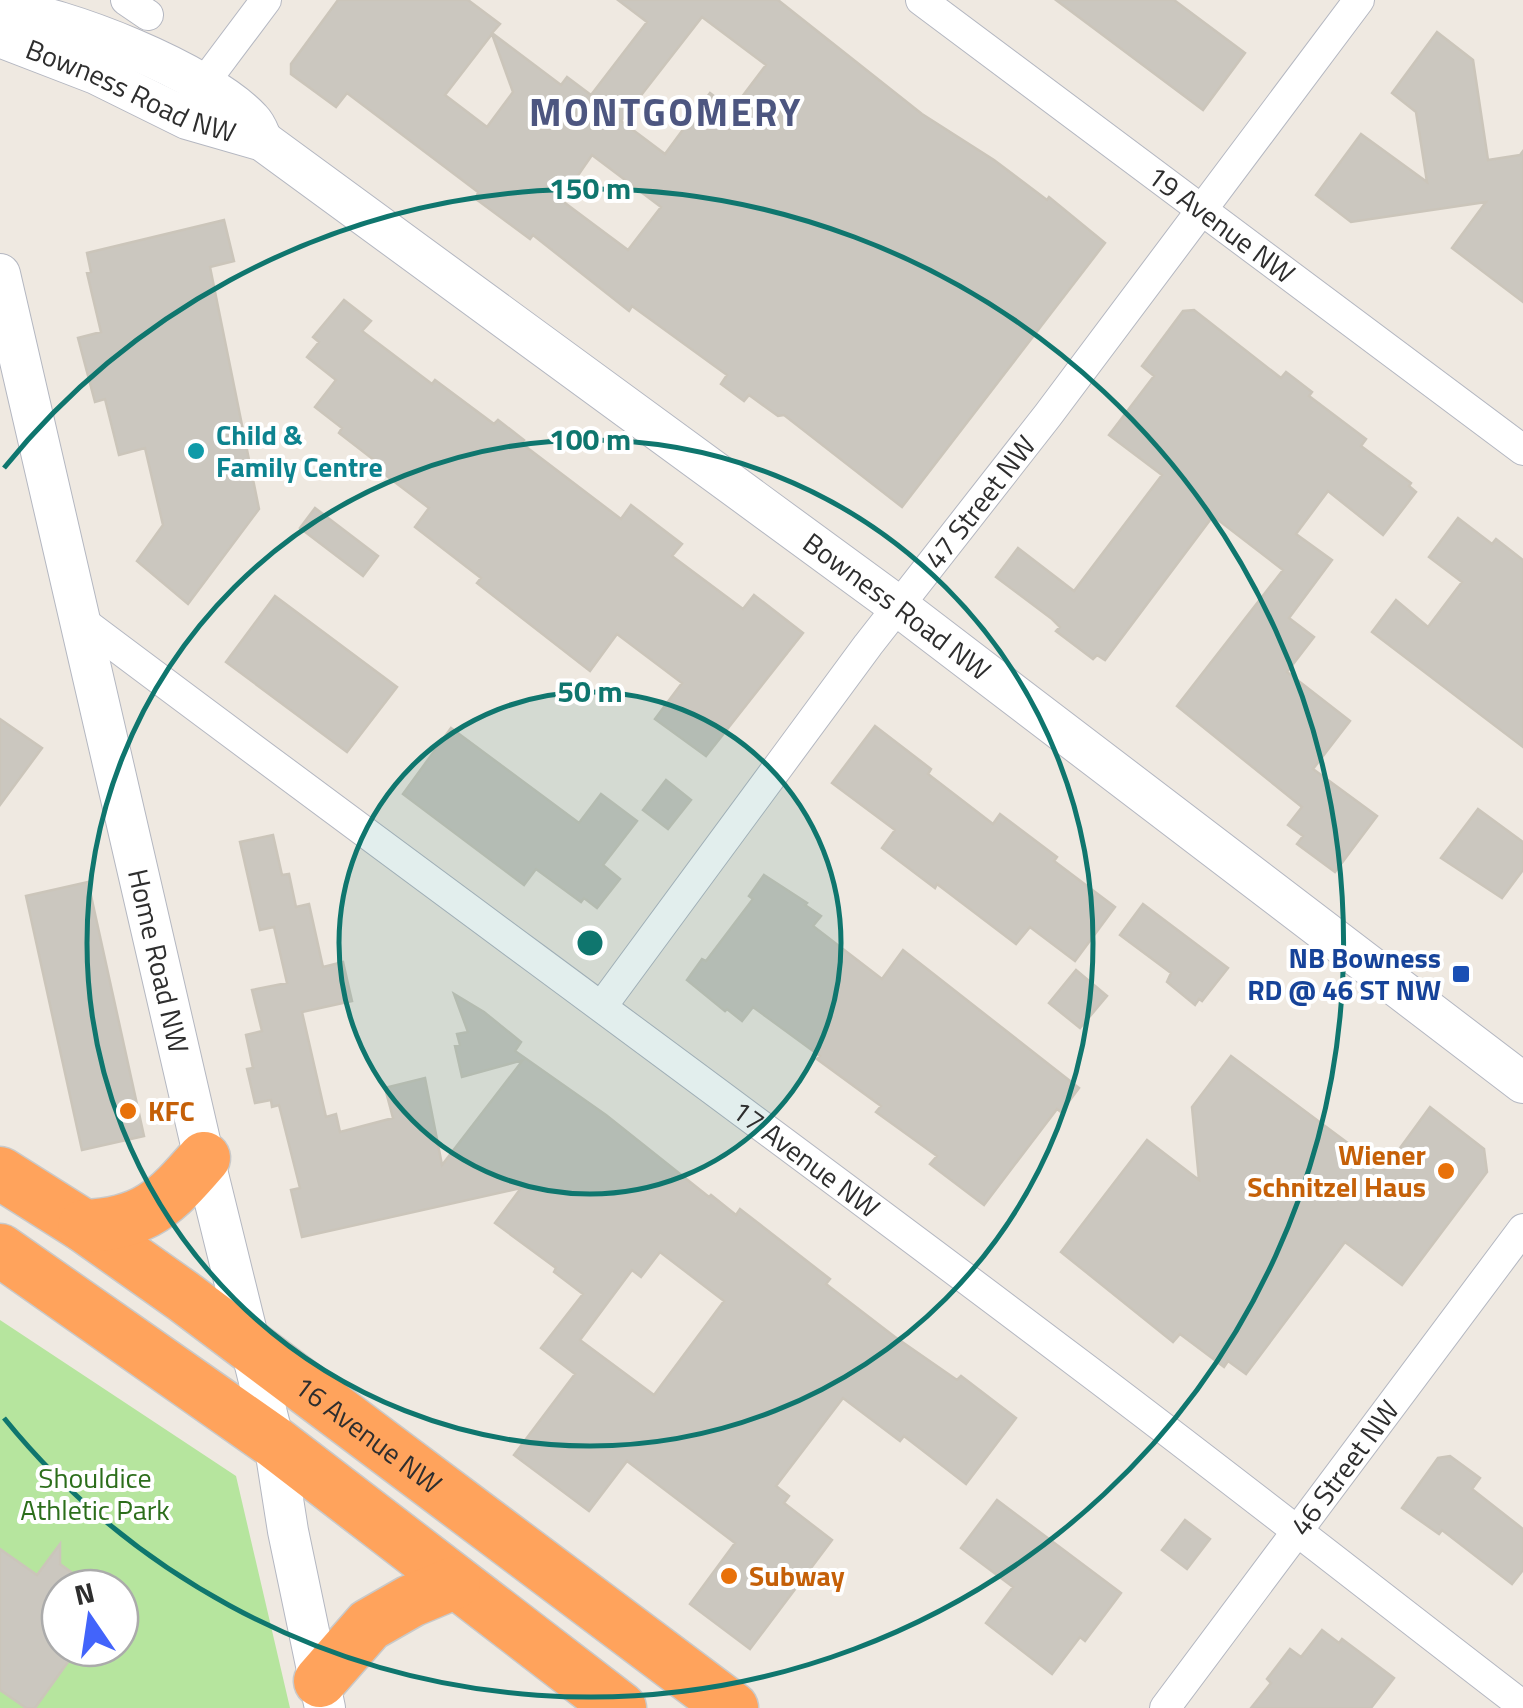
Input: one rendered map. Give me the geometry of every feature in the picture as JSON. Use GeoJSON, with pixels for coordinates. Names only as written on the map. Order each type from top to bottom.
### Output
{"type":"FeatureCollection","features":[{"type":"Feature","properties":{"kind":"highway"},"geometry":{"type":"LineString","coordinates":[[84,1226],[130,1220],[150,1212],[204,1158]]}},
{"type":"Feature","properties":{"kind":"highway","name":"16 Avenue NW"},"geometry":{"type":"LineString","coordinates":[[0,1173],[84,1226],[250,1346],[732,1708]]}},
{"type":"Feature","properties":{"kind":"highway"},"geometry":{"type":"LineString","coordinates":[[0,1250],[274,1442],[620,1708]]}},
{"type":"Feature","properties":{"kind":"highway"},"geometry":{"type":"LineString","coordinates":[[323,1694],[368,1625],[454,1583]]}},
{"type":"Feature","properties":{"kind":"street"},"geometry":{"type":"LineString","coordinates":[[204,84],[266,0]]}},
{"type":"Feature","properties":{"kind":"street","name":"19 Avenue NW"},"geometry":{"type":"LineString","coordinates":[[921,0],[1523,450]]}},
{"type":"Feature","properties":{"kind":"street","name":"47 Street NW"},"geometry":{"type":"LineString","coordinates":[[602,1006],[898,606],[1048,415],[1360,0]]}},
{"type":"Feature","properties":{"kind":"street","name":"Bowness Road NW"},"geometry":{"type":"LineString","coordinates":[[0,8],[102,38],[204,84],[254,123],[263,141]]}},
{"type":"Feature","properties":{"kind":"street","name":"Bowness Road NW"},"geometry":{"type":"LineString","coordinates":[[0,37],[96,74],[186,119],[263,141],[898,606],[1523,1083]]}},
{"type":"Feature","properties":{"kind":"street","name":"Home Road NW"},"geometry":{"type":"LineString","coordinates":[[0,274],[204,1158],[274,1442],[288,1531],[323,1694]]}},
{"type":"Feature","properties":{"kind":"street","name":"17 Avenue NW"},"geometry":{"type":"LineString","coordinates":[[82,621],[1081,1364],[1523,1706]]}},
{"type":"Feature","properties":{"kind":"street","name":"46 Street NW"},"geometry":{"type":"LineString","coordinates":[[1165,1708],[1523,1230]]}},
{"type":"Feature","properties":{"kind":"green space","name":"Shouldice Athletic Park"},"geometry":{"type":"Polygon","coordinates":[[[0,1320],[236,1476],[290,1708],[0,1708],[0,1320]]]}},
{"type":"Feature","properties":{"kind":"building"},"geometry":{"type":"Polygon","coordinates":[[[338,0],[468,0],[500,24],[492,33],[561,85],[567,77],[591,95],[647,22],[618,0],[778,0],[922,114],[1047,200],[1049,197],[1105,243],[902,507],[784,415],[778,416],[749,395],[744,401],[721,384],[727,375],[632,306],[629,311],[533,235],[530,239],[476,199],[478,192],[347,93],[336,107],[291,74],[291,64],[338,0]],[[702,17],[621,121],[665,154],[710,93],[732,110],[766,65],[702,17]],[[492,34],[445,95],[487,127],[513,92],[492,34]],[[592,155],[561,200],[628,250],[661,207],[592,155]]]}},
{"type":"Feature","properties":{"kind":"building"},"geometry":{"type":"Polygon","coordinates":[[[1056,0],[1174,0],[1245,53],[1203,110],[1056,0]]]}},
{"type":"Feature","properties":{"kind":"building"},"geometry":{"type":"Polygon","coordinates":[[[1437,32],[1473,60],[1488,160],[1520,155],[1523,151],[1523,302],[1452,248],[1486,202],[1351,222],[1316,195],[1361,134],[1427,182],[1416,112],[1392,93],[1437,32]]]}},
{"type":"Feature","properties":{"kind":"building","name":"Child & Family Centre"},"geometry":{"type":"Polygon","coordinates":[[[224,220],[234,261],[210,267],[259,509],[188,604],[137,561],[163,525],[145,448],[119,455],[105,399],[95,402],[78,338],[101,332],[87,273],[91,272],[87,253],[224,220]]]}},
{"type":"Feature","properties":{"kind":"building"},"geometry":{"type":"Polygon","coordinates":[[[344,300],[371,321],[362,331],[432,384],[435,380],[494,424],[498,420],[524,440],[521,443],[621,519],[631,505],[682,544],[672,556],[743,609],[754,595],[803,633],[706,756],[655,719],[682,683],[617,634],[590,671],[477,583],[481,578],[415,527],[429,508],[371,464],[374,460],[339,433],[342,428],[315,407],[336,380],[307,357],[319,342],[313,337],[344,300]]]}},
{"type":"Feature","properties":{"kind":"building"},"geometry":{"type":"Polygon","coordinates":[[[1194,310],[1281,378],[1286,372],[1312,392],[1309,396],[1366,439],[1361,446],[1411,483],[1409,486],[1416,492],[1383,535],[1328,491],[1296,534],[1332,560],[1289,618],[1314,637],[1287,672],[1350,721],[1313,769],[1377,816],[1335,872],[1297,844],[1303,836],[1288,825],[1302,807],[1177,706],[1283,570],[1213,516],[1105,660],[1097,655],[1093,659],[1056,631],[1060,627],[1052,619],[996,577],[1018,548],[1074,591],[1162,475],[1109,435],[1154,376],[1142,366],[1183,311],[1194,310]]]}},
{"type":"Feature","properties":{"kind":"building"},"geometry":{"type":"Polygon","coordinates":[[[315,508],[378,556],[363,576],[300,528],[315,508]]]}},
{"type":"Feature","properties":{"kind":"building"},"geometry":{"type":"Polygon","coordinates":[[[1458,518],[1492,544],[1496,539],[1523,560],[1523,747],[1372,632],[1396,600],[1428,627],[1462,582],[1429,557],[1458,518]]]}},
{"type":"Feature","properties":{"kind":"building"},"geometry":{"type":"Polygon","coordinates":[[[275,596],[397,687],[347,752],[226,662],[275,596]]]}},
{"type":"Feature","properties":{"kind":"building"},"geometry":{"type":"Polygon","coordinates":[[[0,719],[42,748],[0,805],[0,719]]]}},
{"type":"Feature","properties":{"kind":"building"},"geometry":{"type":"Polygon","coordinates":[[[875,726],[931,769],[928,774],[993,824],[1000,814],[1115,907],[1075,961],[1030,927],[1016,944],[882,848],[895,830],[832,783],[875,726]]]}},
{"type":"Feature","properties":{"kind":"building"},"geometry":{"type":"Polygon","coordinates":[[[451,728],[579,823],[601,794],[637,821],[603,865],[620,879],[597,908],[584,898],[581,902],[536,869],[524,885],[403,794],[451,728]]]}},
{"type":"Feature","properties":{"kind":"building"},"geometry":{"type":"Polygon","coordinates":[[[666,780],[691,800],[668,829],[643,810],[666,780]]]}},
{"type":"Feature","properties":{"kind":"building"},"geometry":{"type":"Polygon","coordinates":[[[1478,809],[1523,842],[1523,870],[1502,898],[1441,858],[1478,809]]]}},
{"type":"Feature","properties":{"kind":"building"},"geometry":{"type":"Polygon","coordinates":[[[273,835],[282,875],[289,874],[296,907],[309,904],[323,967],[343,962],[352,1001],[302,1012],[326,1117],[336,1114],[340,1132],[393,1118],[385,1088],[425,1078],[442,1165],[523,1060],[462,1077],[455,1046],[460,1045],[457,1034],[468,1032],[454,994],[521,1042],[515,1051],[606,1115],[709,1197],[736,1215],[740,1209],[830,1279],[826,1284],[895,1337],[957,1380],[961,1376],[1016,1418],[966,1484],[904,1436],[900,1441],[843,1398],[776,1486],[789,1496],[784,1503],[832,1540],[750,1649],[690,1604],[735,1543],[627,1461],[589,1511],[514,1455],[575,1374],[541,1348],[583,1294],[554,1272],[556,1268],[495,1223],[521,1188],[302,1237],[291,1190],[300,1188],[279,1105],[272,1107],[271,1100],[255,1103],[247,1069],[253,1068],[246,1035],[262,1031],[252,990],[287,983],[274,927],[260,930],[240,842],[273,835]],[[660,1252],[641,1277],[632,1270],[580,1340],[654,1395],[724,1301],[660,1252]]]}},
{"type":"Feature","properties":{"kind":"building"},"geometry":{"type":"Polygon","coordinates":[[[764,875],[807,903],[821,916],[813,926],[882,979],[903,950],[1079,1088],[1061,1112],[1057,1109],[984,1205],[930,1164],[937,1156],[876,1112],[881,1106],[817,1059],[820,1056],[753,1007],[742,1021],[687,980],[753,899],[749,896],[764,875]]]}},
{"type":"Feature","properties":{"kind":"building"},"geometry":{"type":"Polygon","coordinates":[[[88,882],[144,1136],[82,1150],[26,896],[88,882]]]}},
{"type":"Feature","properties":{"kind":"building"},"geometry":{"type":"Polygon","coordinates":[[[1143,904],[1228,968],[1195,1005],[1167,982],[1171,973],[1120,935],[1143,904]]]}},
{"type":"Feature","properties":{"kind":"building"},"geometry":{"type":"Polygon","coordinates":[[[1076,970],[1107,996],[1080,1028],[1049,1003],[1076,970]]]}},
{"type":"Feature","properties":{"kind":"building"},"geometry":{"type":"Polygon","coordinates":[[[1231,1056],[1384,1170],[1430,1107],[1484,1149],[1487,1172],[1402,1285],[1345,1242],[1246,1374],[1228,1361],[1224,1367],[1180,1334],[1173,1342],[1061,1252],[1147,1140],[1199,1180],[1192,1107],[1231,1056]]]}},
{"type":"Feature","properties":{"kind":"building"},"geometry":{"type":"Polygon","coordinates":[[[1450,1456],[1480,1478],[1472,1489],[1523,1529],[1523,1570],[1512,1584],[1442,1530],[1439,1534],[1402,1508],[1438,1458],[1450,1456]]]}},
{"type":"Feature","properties":{"kind":"building"},"geometry":{"type":"Polygon","coordinates":[[[997,1500],[1121,1593],[1085,1641],[1080,1637],[1052,1674],[986,1623],[1013,1587],[961,1548],[997,1500]]]}},
{"type":"Feature","properties":{"kind":"building"},"geometry":{"type":"Polygon","coordinates":[[[1185,1520],[1210,1539],[1187,1569],[1162,1550],[1185,1520]]]}},
{"type":"Feature","properties":{"kind":"building"},"geometry":{"type":"Polygon","coordinates":[[[60,1544],[60,1564],[66,1568],[42,1568],[60,1544]]]}},
{"type":"Feature","properties":{"kind":"building"},"geometry":{"type":"Polygon","coordinates":[[[0,1549],[37,1575],[40,1571],[40,1668],[64,1668],[35,1708],[26,1708],[0,1690],[0,1549]]]}},
{"type":"Feature","properties":{"kind":"building"},"geometry":{"type":"Polygon","coordinates":[[[1322,1630],[1339,1643],[1342,1639],[1394,1678],[1371,1708],[1251,1708],[1290,1649],[1301,1657],[1322,1630]]]}},
{"type":"Feature","properties":{"kind":"place","name":"Child & Family Centre"},"geometry":{"type":"Point","coordinates":[196,451]}},
{"type":"Feature","properties":{"kind":"place","name":"NB Bowness RD @ 46 ST NW"},"geometry":{"type":"Point","coordinates":[1461,974]}},
{"type":"Feature","properties":{"kind":"place","name":"KFC"},"geometry":{"type":"Point","coordinates":[128,1111]}},
{"type":"Feature","properties":{"kind":"place","name":"Wiener Schnitzel Haus"},"geometry":{"type":"Point","coordinates":[1446,1171]}},
{"type":"Feature","properties":{"kind":"place","name":"Subway"},"geometry":{"type":"Point","coordinates":[729,1576]}},
{"type":"Feature","properties":{"kind":"district","name":"MONTGOMERY"},"geometry":{"type":"Point","coordinates":[666,113]}}]}
